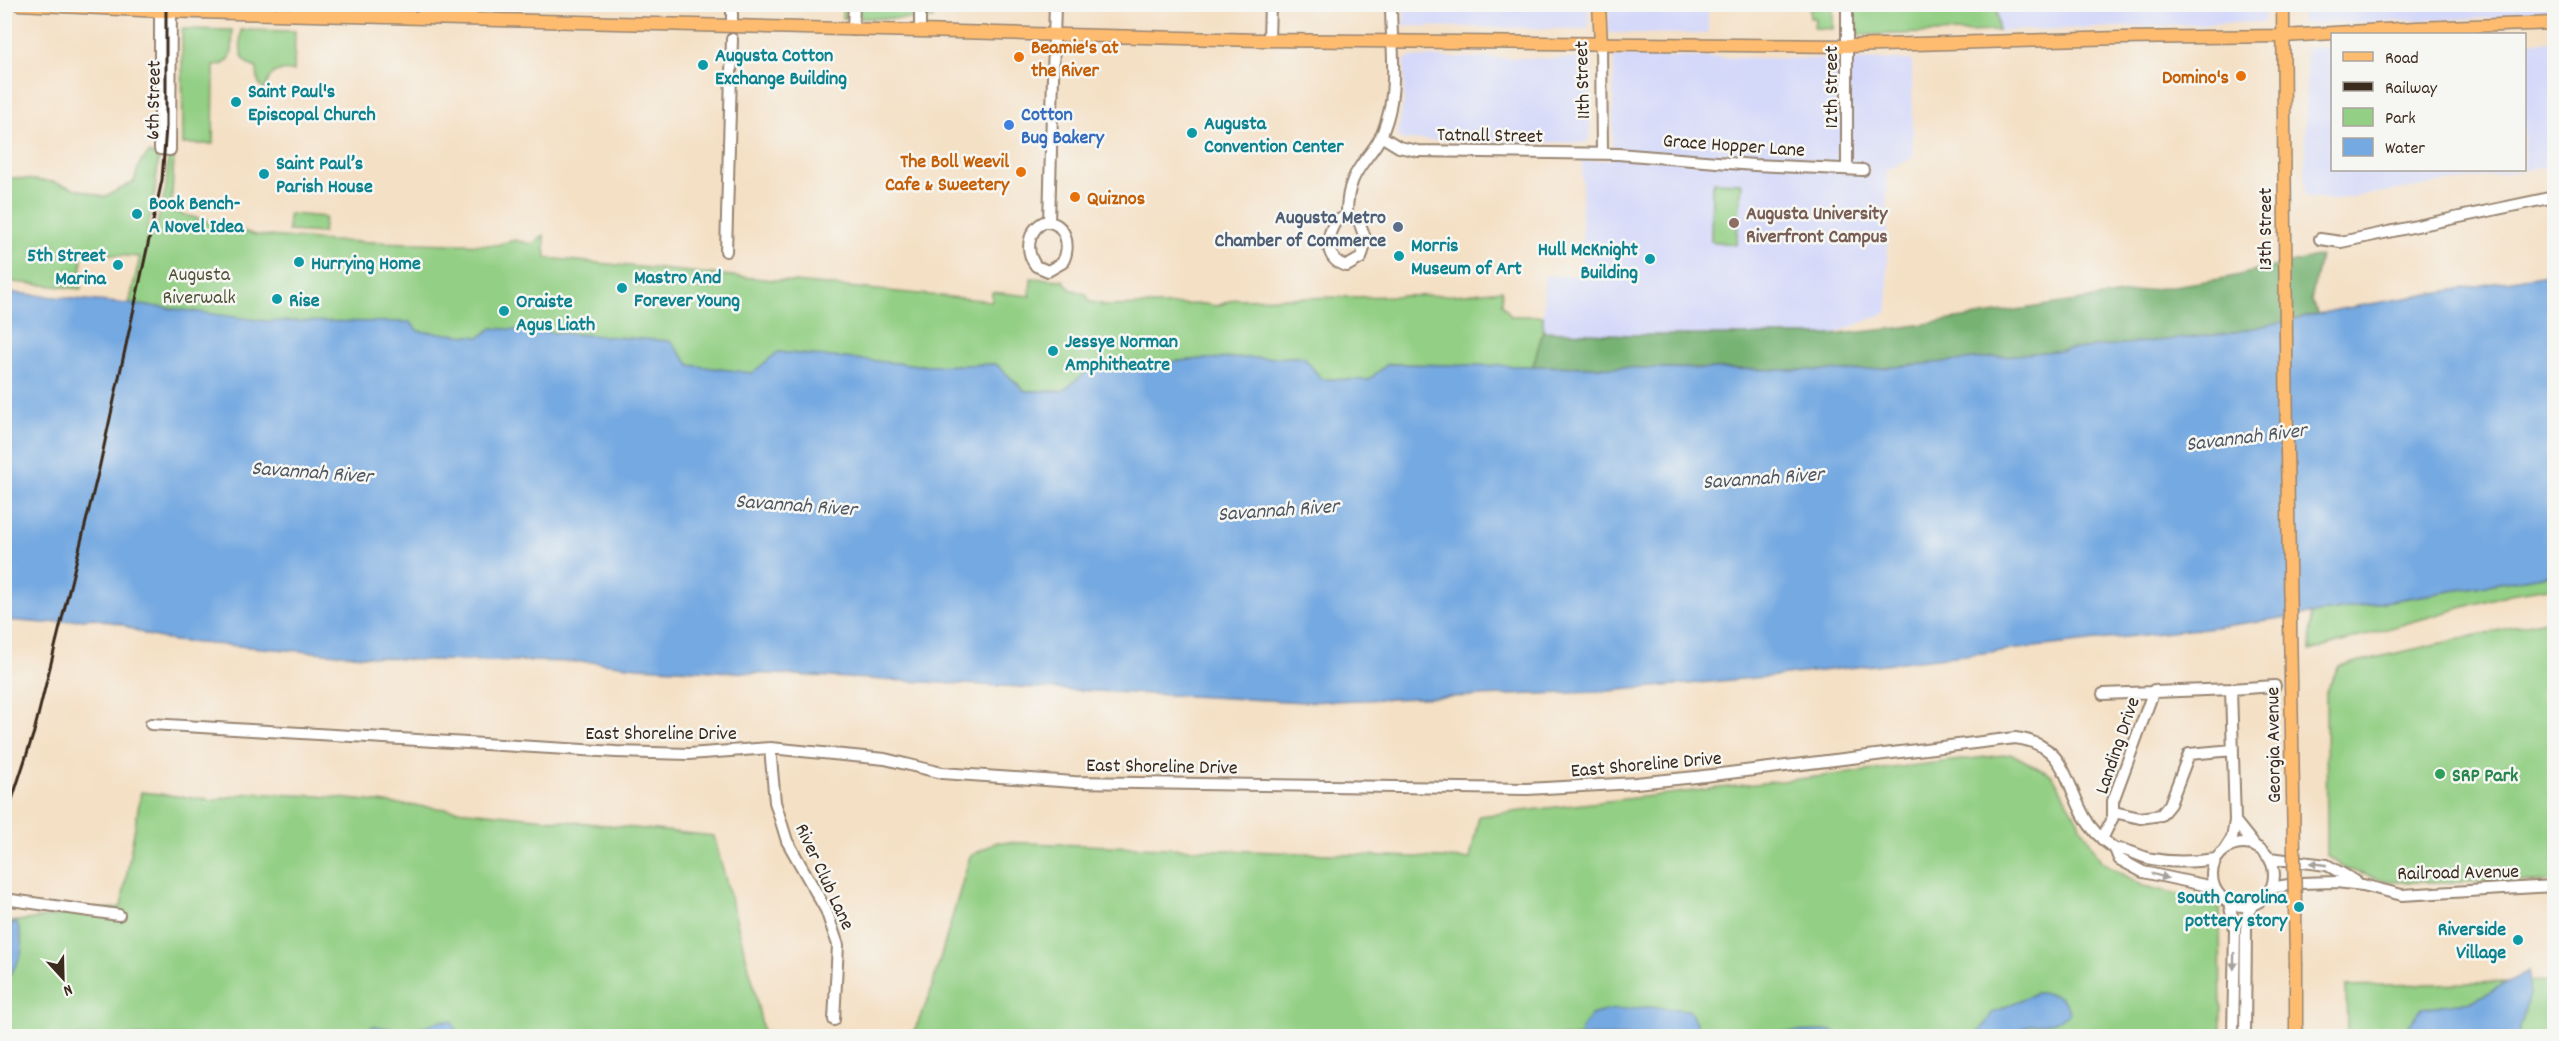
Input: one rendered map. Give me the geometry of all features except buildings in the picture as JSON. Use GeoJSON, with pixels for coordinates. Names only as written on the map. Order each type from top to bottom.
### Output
{"type":"FeatureCollection","features":[{"type":"Feature","properties":{"kind":"main road"},"geometry":{"type":"LineString","coordinates":[[19,4],[853,30],[1392,42],[1848,46],[2331,33]]}},
{"type":"Feature","properties":{"kind":"main road"},"geometry":{"type":"LineString","coordinates":[[425,4],[425,18]]}},
{"type":"Feature","properties":{"kind":"main road","name":"11th Street"},"geometry":{"type":"LineString","coordinates":[[1599,4],[1601,44]]}},
{"type":"Feature","properties":{"kind":"main road","name":"13th Street"},"geometry":{"type":"LineString","coordinates":[[2283,4],[2287,452]]}},
{"type":"Feature","properties":{"kind":"main road"},"geometry":{"type":"LineString","coordinates":[[2333,33],[2554,23]]}},
{"type":"Feature","properties":{"kind":"main road","name":"Georgia Avenue"},"geometry":{"type":"LineString","coordinates":[[2287,452],[2296,1036]]}},
{"type":"Feature","properties":{"kind":"street"},"geometry":{"type":"LineString","coordinates":[[732,4],[732,26]]}},
{"type":"Feature","properties":{"kind":"street"},"geometry":{"type":"LineString","coordinates":[[853,30],[854,4]]}},
{"type":"Feature","properties":{"kind":"street"},"geometry":{"type":"LineString","coordinates":[[920,4],[920,31]]}},
{"type":"Feature","properties":{"kind":"street"},"geometry":{"type":"LineString","coordinates":[[1049,222],[1055,4]]}},
{"type":"Feature","properties":{"kind":"street"},"geometry":{"type":"LineString","coordinates":[[1269,4],[1269,40]]}},
{"type":"Feature","properties":{"kind":"street"},"geometry":{"type":"LineString","coordinates":[[1347,216],[1348,192],[1354,174],[1381,136],[1391,102],[1391,4]]}},
{"type":"Feature","properties":{"kind":"street","name":"12th Street"},"geometry":{"type":"LineString","coordinates":[[1847,4],[1847,169]]}},
{"type":"Feature","properties":{"kind":"street","name":"6th Street"},"geometry":{"type":"LineString","coordinates":[[165,149],[166,8]]}},
{"type":"Feature","properties":{"kind":"street"},"geometry":{"type":"LineString","coordinates":[[726,251],[732,39]]}},
{"type":"Feature","properties":{"kind":"street","name":"11th Street"},"geometry":{"type":"LineString","coordinates":[[1601,44],[1602,154]]}},
{"type":"Feature","properties":{"kind":"street","name":"Tatnall Street"},"geometry":{"type":"LineString","coordinates":[[1381,136],[1399,147],[1418,151],[1602,154]]}},
{"type":"Feature","properties":{"kind":"street","name":"Grace Hopper Lane"},"geometry":{"type":"LineString","coordinates":[[1602,154],[1863,170]]}},
{"type":"Feature","properties":{"kind":"street"},"geometry":{"type":"LineString","coordinates":[[2319,239],[2341,242],[2554,197]]}},
{"type":"Feature","properties":{"kind":"street"},"geometry":{"type":"LineString","coordinates":[[1347,216],[1359,221],[1366,241],[1361,258],[1347,266],[1332,257],[1328,240],[1336,221],[1347,216]]}},
{"type":"Feature","properties":{"kind":"street"},"geometry":{"type":"LineString","coordinates":[[1049,222],[1060,227],[1067,246],[1062,263],[1048,271],[1040,269],[1033,262],[1029,246],[1030,238],[1037,227],[1049,222]]}},
{"type":"Feature","properties":{"kind":"street","name":"Landing Drive"},"geometry":{"type":"LineString","coordinates":[[2103,694],[2154,690],[2231,690],[2275,686]]}},
{"type":"Feature","properties":{"kind":"street","name":"Landing Drive"},"geometry":{"type":"LineString","coordinates":[[2102,839],[2114,812],[2113,801],[2154,690]]}},
{"type":"Feature","properties":{"kind":"street"},"geometry":{"type":"LineString","coordinates":[[2231,690],[2235,821],[2232,838],[2226,849],[2216,859],[2211,876],[2213,887],[2223,900],[2234,906],[2252,906]]}},
{"type":"Feature","properties":{"kind":"street","name":"East Shoreline Drive"},"geometry":{"type":"LineString","coordinates":[[151,724],[616,752],[688,754],[770,748],[885,759],[942,773],[1074,782],[1527,789],[1612,785],[1696,777],[2015,738],[2042,745],[2056,757],[2066,773],[2084,815],[2102,839],[2115,849],[2119,859],[2143,872],[2213,887]]}},
{"type":"Feature","properties":{"kind":"street","name":"River Club Lane"},"geometry":{"type":"LineString","coordinates":[[770,748],[775,802],[787,841],[826,910],[838,945],[834,1020]]}},
{"type":"Feature","properties":{"kind":"street","name":"Landing Drive"},"geometry":{"type":"LineString","coordinates":[[2114,812],[2140,818],[2161,815],[2170,804],[2188,754],[2233,750]]}},
{"type":"Feature","properties":{"kind":"street"},"geometry":{"type":"LineString","coordinates":[[2235,821],[2256,847],[2269,858],[2274,873],[2271,888],[2248,913],[2245,1036]]}},
{"type":"Feature","properties":{"kind":"street"},"geometry":{"type":"LineString","coordinates":[[2226,849],[2240,844],[2256,847]]}},
{"type":"Feature","properties":{"kind":"street"},"geometry":{"type":"LineString","coordinates":[[2115,849],[2125,848],[2153,860],[2199,862],[2216,859]]}},
{"type":"Feature","properties":{"kind":"street","name":"Railroad Avenue"},"geometry":{"type":"LineString","coordinates":[[2269,858],[2327,865],[2363,885]]}},
{"type":"Feature","properties":{"kind":"street","name":"Railroad Avenue"},"geometry":{"type":"LineString","coordinates":[[2271,888],[2320,882],[2363,885],[2402,895],[2554,886]]}},
{"type":"Feature","properties":{"kind":"street"},"geometry":{"type":"LineString","coordinates":[[4,899],[119,915]]}},
{"type":"Feature","properties":{"kind":"street"},"geometry":{"type":"LineString","coordinates":[[2229,903],[2235,929],[2233,1036]]}},
{"type":"Feature","properties":{"kind":"shaded area"},"geometry":{"type":"Polygon","coordinates":[[[2554,4],[2554,16],[2302,24],[2302,5],[2554,4]]]}},
{"type":"Feature","properties":{"kind":"shaded area"},"geometry":{"type":"Polygon","coordinates":[[[1404,5],[1588,5],[1589,29],[1404,26],[1404,5]]]}},
{"type":"Feature","properties":{"kind":"shaded area"},"geometry":{"type":"Polygon","coordinates":[[[1609,5],[1708,5],[1708,34],[1609,33],[1609,5]]]}},
{"type":"Feature","properties":{"kind":"shaded area"},"geometry":{"type":"Polygon","coordinates":[[[1997,5],[2264,5],[2265,22],[1998,31],[1997,5]]]}},
{"type":"Feature","properties":{"kind":"shaded area"},"geometry":{"type":"Polygon","coordinates":[[[2554,41],[2554,166],[2526,170],[2526,42],[2554,41]]]}},
{"type":"Feature","properties":{"kind":"shaded area"},"geometry":{"type":"Polygon","coordinates":[[[2331,47],[2331,171],[2521,171],[2332,200],[2305,196],[2306,48],[2331,47]]]}},
{"type":"Feature","properties":{"kind":"shaded area","name":"Augusta University Riverfront Campus"},"geometry":{"type":"Polygon","coordinates":[[[1614,56],[1912,60],[1913,158],[1886,170],[1888,312],[1831,335],[1631,335],[1543,331],[1544,276],[1582,276],[1582,160],[1612,160],[1614,56]]]}},
{"type":"Feature","properties":{"kind":"shaded area"},"geometry":{"type":"Polygon","coordinates":[[[1410,57],[1591,59],[1590,139],[1585,143],[1404,140],[1399,137],[1398,131],[1404,98],[1404,61],[1410,57]]]}},
{"type":"Feature","properties":{"kind":"green space"},"geometry":{"type":"Polygon","coordinates":[[[843,5],[933,5],[933,19],[842,18],[843,5]]]}},
{"type":"Feature","properties":{"kind":"green space"},"geometry":{"type":"Polygon","coordinates":[[[1810,5],[1833,5],[1833,29],[1814,28],[1815,18],[1810,18],[1810,5]]]}},
{"type":"Feature","properties":{"kind":"green space"},"geometry":{"type":"Polygon","coordinates":[[[1854,5],[1997,5],[1998,31],[1860,35],[1854,29],[1854,5]]]}},
{"type":"Feature","properties":{"kind":"green space"},"geometry":{"type":"Polygon","coordinates":[[[182,29],[232,30],[232,49],[229,59],[221,65],[214,66],[213,144],[183,144],[182,29]]]}},
{"type":"Feature","properties":{"kind":"green space"},"geometry":{"type":"Polygon","coordinates":[[[241,30],[295,31],[294,71],[282,70],[271,75],[264,91],[258,82],[257,68],[251,66],[243,58],[240,42],[241,30]]]}},
{"type":"Feature","properties":{"kind":"green space","name":"Augusta Riverwalk"},"geometry":{"type":"Polygon","coordinates":[[[149,153],[159,156],[147,235],[154,235],[166,188],[168,157],[174,158],[171,211],[256,235],[328,241],[496,245],[515,240],[532,244],[544,235],[546,258],[992,301],[992,292],[1030,296],[1031,278],[1063,280],[1070,289],[1086,294],[1090,302],[1102,304],[1102,306],[1204,304],[1217,306],[1235,299],[1454,295],[1502,290],[1502,304],[1511,316],[1543,316],[1543,331],[1533,366],[1388,364],[1368,380],[1321,379],[1304,357],[1202,359],[1090,369],[1063,391],[1025,391],[996,364],[929,366],[779,352],[766,387],[120,344],[140,257],[82,252],[81,289],[5,281],[4,177],[54,182],[104,197],[134,182],[140,163],[149,153]]]}},
{"type":"Feature","properties":{"kind":"green space"},"geometry":{"type":"Polygon","coordinates":[[[1714,182],[1741,183],[1742,185],[1736,245],[1711,241],[1712,185],[1714,182]]]}},
{"type":"Feature","properties":{"kind":"green space"},"geometry":{"type":"Polygon","coordinates":[[[289,214],[325,217],[323,233],[288,231],[289,214]]]}},
{"type":"Feature","properties":{"kind":"green space"},"geometry":{"type":"Polygon","coordinates":[[[2320,256],[2311,301],[2318,314],[2227,334],[1854,371],[1533,366],[1543,331],[1631,335],[1831,335],[1898,328],[2226,278],[2320,256]]]}},
{"type":"Feature","properties":{"kind":"green space"},"geometry":{"type":"Polygon","coordinates":[[[2554,574],[2554,587],[2510,594],[2310,651],[2311,614],[2554,574]]]}},
{"type":"Feature","properties":{"kind":"green space","name":"SRP Park"},"geometry":{"type":"Polygon","coordinates":[[[2554,618],[2554,882],[2388,882],[2347,869],[2327,856],[2326,692],[2339,666],[2554,618]]]}},
{"type":"Feature","properties":{"kind":"green space"},"geometry":{"type":"Polygon","coordinates":[[[2012,754],[2053,776],[2101,861],[2143,886],[2220,903],[2221,1036],[912,1036],[929,997],[970,856],[997,842],[1470,859],[1479,816],[2012,754]]]}},
{"type":"Feature","properties":{"kind":"green space"},"geometry":{"type":"Polygon","coordinates":[[[141,792],[214,800],[249,793],[318,796],[714,836],[753,983],[764,1036],[5,1036],[4,923],[121,907],[141,792]]]}},
{"type":"Feature","properties":{"kind":"green space"},"geometry":{"type":"Polygon","coordinates":[[[2554,981],[2554,1036],[2347,1036],[2346,986],[2554,981]]]}},
{"type":"Feature","properties":{"kind":"water","name":"Savannah River"},"geometry":{"type":"Polygon","coordinates":[[[2554,273],[2554,574],[2224,626],[1776,676],[1598,692],[1304,702],[638,667],[593,662],[415,660],[174,641],[147,635],[121,624],[93,618],[45,623],[5,620],[4,292],[160,307],[266,321],[410,322],[418,331],[480,337],[492,328],[670,341],[690,365],[752,373],[778,352],[929,366],[996,364],[1025,391],[1063,391],[1090,369],[1202,359],[1304,357],[1321,379],[1368,380],[1388,364],[1854,371],[2227,334],[2341,309],[2554,273]]]}},
{"type":"Feature","properties":{"kind":"water"},"geometry":{"type":"Polygon","coordinates":[[[17,922],[21,954],[16,966],[5,981],[5,927],[17,922]]]}},
{"type":"Feature","properties":{"kind":"water"},"geometry":{"type":"Polygon","coordinates":[[[2529,971],[2529,994],[2518,1036],[2401,1036],[2422,1008],[2472,1001],[2529,971]]]}},
{"type":"Feature","properties":{"kind":"water"},"geometry":{"type":"Polygon","coordinates":[[[2035,993],[2047,993],[2061,998],[2069,1013],[2057,1021],[2029,1025],[2012,1036],[1977,1036],[1992,1013],[2035,993]]]}},
{"type":"Feature","properties":{"kind":"water"},"geometry":{"type":"Polygon","coordinates":[[[1647,1007],[1689,1010],[1700,1030],[1715,1033],[1833,1031],[1844,1036],[1580,1036],[1581,1029],[1591,1015],[1608,1010],[1647,1007]]]}},
{"type":"Feature","properties":{"kind":"water"},"geometry":{"type":"Polygon","coordinates":[[[440,1021],[452,1021],[457,1036],[360,1036],[373,1026],[411,1031],[440,1021]]]}},
{"type":"Feature","properties":{"kind":"railway"},"geometry":{"type":"LineString","coordinates":[[4,824],[34,732],[99,469],[162,180],[166,127],[166,4]]}},
{"type":"Feature","properties":{"kind":"place","name":"Beamie's at the River"},"geometry":{"type":"Point","coordinates":[1019,57]}},
{"type":"Feature","properties":{"kind":"place","name":"Augusta Cotton Exchange Building"},"geometry":{"type":"Point","coordinates":[703,65]}},
{"type":"Feature","properties":{"kind":"place","name":"Domino's"},"geometry":{"type":"Point","coordinates":[2241,76]}},
{"type":"Feature","properties":{"kind":"place","name":"Saint Paul's Episcopal Church"},"geometry":{"type":"Point","coordinates":[236,102]}},
{"type":"Feature","properties":{"kind":"place","name":"Cotton Bug Bakery"},"geometry":{"type":"Point","coordinates":[1009,125]}},
{"type":"Feature","properties":{"kind":"place","name":"Augusta Convention Center"},"geometry":{"type":"Point","coordinates":[1192,133]}},
{"type":"Feature","properties":{"kind":"place","name":"The Boll Weevil Cafe & Sweetery"},"geometry":{"type":"Point","coordinates":[1021,172]}},
{"type":"Feature","properties":{"kind":"place","name":"Saint Paul’s Parish House"},"geometry":{"type":"Point","coordinates":[264,174]}},
{"type":"Feature","properties":{"kind":"place","name":"Quiznos"},"geometry":{"type":"Point","coordinates":[1075,197]}},
{"type":"Feature","properties":{"kind":"place","name":"Book Bench- A Novel Idea"},"geometry":{"type":"Point","coordinates":[137,214]}},
{"type":"Feature","properties":{"kind":"place","name":"Augusta University Riverfront Campus"},"geometry":{"type":"Point","coordinates":[1734,223]}},
{"type":"Feature","properties":{"kind":"place","name":"Augusta Metro Chamber of Commerce"},"geometry":{"type":"Point","coordinates":[1398,227]}},
{"type":"Feature","properties":{"kind":"place","name":"Morris Museum of Art"},"geometry":{"type":"Point","coordinates":[1399,256]}},
{"type":"Feature","properties":{"kind":"place","name":"Hull McKnight Building"},"geometry":{"type":"Point","coordinates":[1650,259]}},
{"type":"Feature","properties":{"kind":"place","name":"Hurrying Home"},"geometry":{"type":"Point","coordinates":[299,262]}},
{"type":"Feature","properties":{"kind":"place","name":"5th Street Marina"},"geometry":{"type":"Point","coordinates":[118,265]}},
{"type":"Feature","properties":{"kind":"place","name":"Mastro And Forever Young"},"geometry":{"type":"Point","coordinates":[622,288]}},
{"type":"Feature","properties":{"kind":"place","name":"Rise"},"geometry":{"type":"Point","coordinates":[277,299]}},
{"type":"Feature","properties":{"kind":"place","name":"Oraiste Agus Liath"},"geometry":{"type":"Point","coordinates":[504,311]}},
{"type":"Feature","properties":{"kind":"place","name":"Jessye Norman Amphitheatre"},"geometry":{"type":"Point","coordinates":[1053,351]}},
{"type":"Feature","properties":{"kind":"place","name":"SRP Park"},"geometry":{"type":"Point","coordinates":[2440,774]}},
{"type":"Feature","properties":{"kind":"place","name":"South Carolina pottery story"},"geometry":{"type":"Point","coordinates":[2299,907]}},
{"type":"Feature","properties":{"kind":"place","name":"Riverside Village"},"geometry":{"type":"Point","coordinates":[2518,940]}}]}
